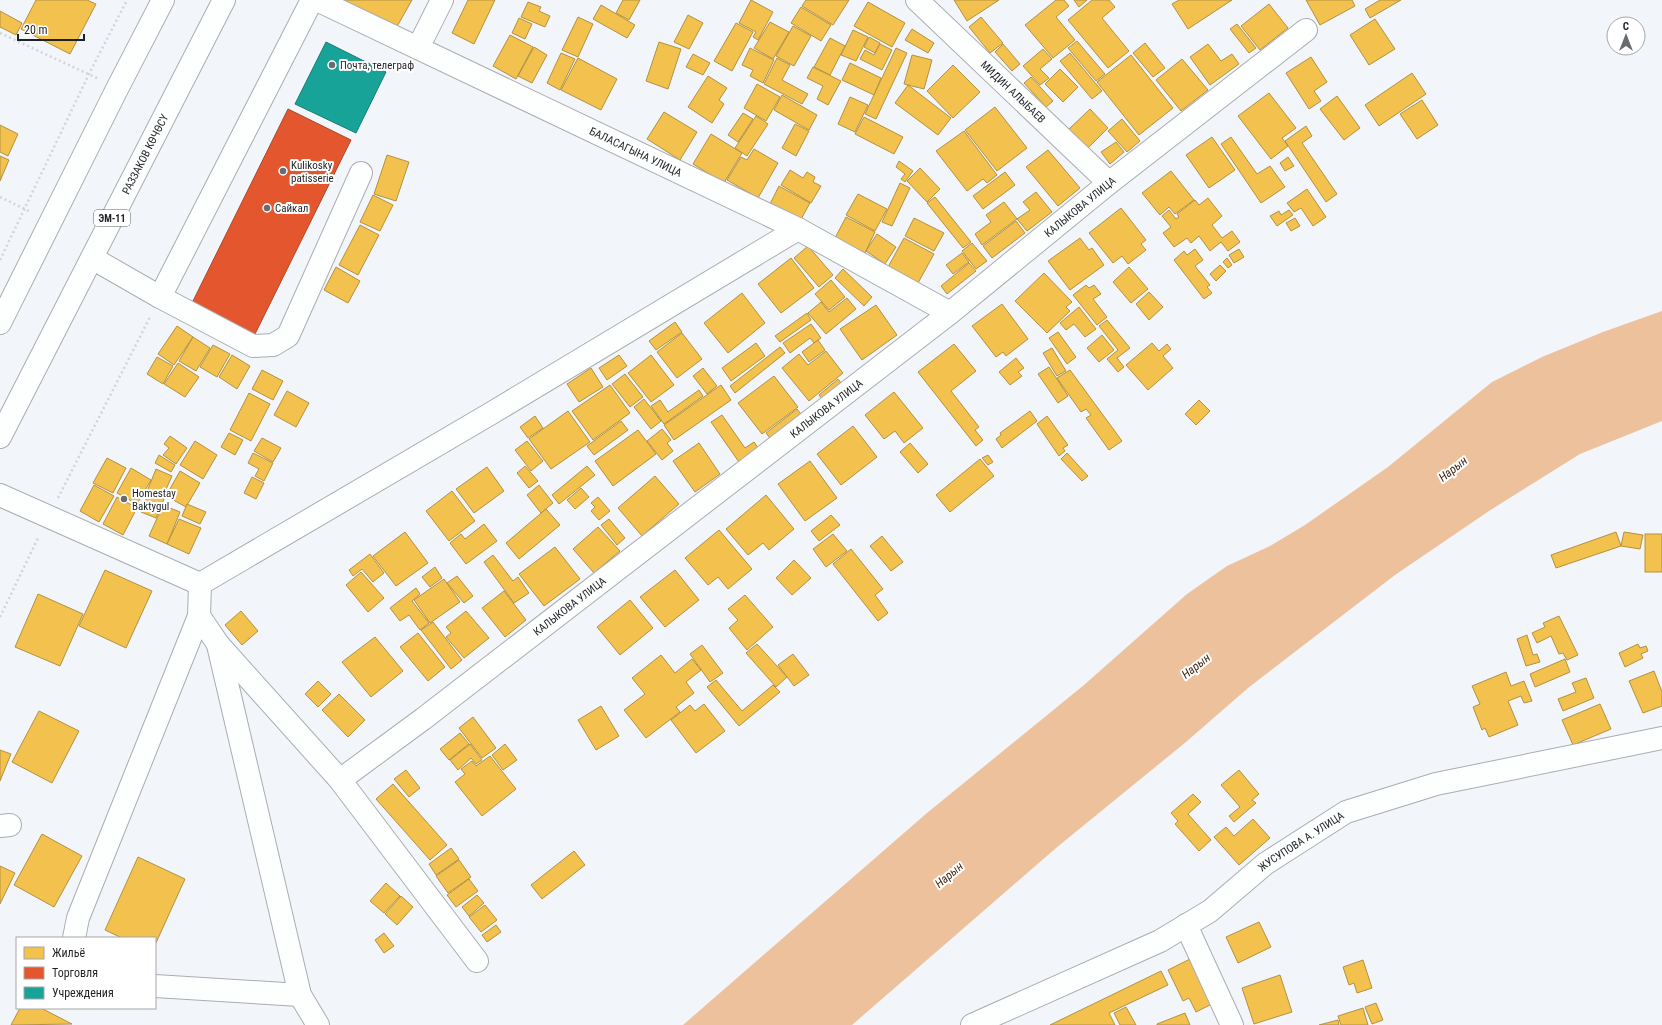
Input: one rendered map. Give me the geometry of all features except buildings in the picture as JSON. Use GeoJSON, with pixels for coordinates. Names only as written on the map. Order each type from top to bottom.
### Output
{"type":"FeatureCollection","features":[{"type":"Feature","properties":{"kind":"main road"},"geometry":{"type":"LineString","coordinates":[[0,323],[52,222],[117,89],[164,0]]}},
{"type":"Feature","properties":{"kind":"main road","name":"РАЗЗАКОВ КӨЧӨСҮ"},"geometry":{"type":"LineString","coordinates":[[0,436],[224,0]]}},
{"type":"Feature","properties":{"kind":"main road"},"geometry":{"type":"LineString","coordinates":[[160,297],[312,0]]}},
{"type":"Feature","properties":{"kind":"main road","name":"БАЛАСАГЫНА УЛИЦА"},"geometry":{"type":"LineString","coordinates":[[317,0],[798,229],[950,313]]}},
{"type":"Feature","properties":{"kind":"main road"},"geometry":{"type":"LineString","coordinates":[[418,48],[442,0]]}},
{"type":"Feature","properties":{"kind":"main road","name":"МИДИН АЛЫБАЕВ"},"geometry":{"type":"LineString","coordinates":[[917,0],[1109,183]]}},
{"type":"Feature","properties":{"kind":"main road","name":"КАЛЫКОВА УЛИЦА"},"geometry":{"type":"LineString","coordinates":[[340,780],[436,710],[950,313],[1109,183],[1306,30]]}},
{"type":"Feature","properties":{"kind":"main road"},"geometry":{"type":"LineString","coordinates":[[92,258],[160,297],[253,346],[273,345],[288,336],[361,173]]}},
{"type":"Feature","properties":{"kind":"main road"},"geometry":{"type":"LineString","coordinates":[[200,584],[490,414],[798,229]]}},
{"type":"Feature","properties":{"kind":"main road"},"geometry":{"type":"LineString","coordinates":[[0,495],[200,584]]}},
{"type":"Feature","properties":{"kind":"main road"},"geometry":{"type":"LineString","coordinates":[[74,937],[78,918],[199,616],[200,584]]}},
{"type":"Feature","properties":{"kind":"main road"},"geometry":{"type":"LineString","coordinates":[[199,616],[218,644],[340,780],[477,961]]}},
{"type":"Feature","properties":{"kind":"main road"},"geometry":{"type":"LineString","coordinates":[[218,644],[300,995],[318,1025]]}},
{"type":"Feature","properties":{"kind":"main road","name":"ЖУСУПОВА А. УЛИЦА"},"geometry":{"type":"LineString","coordinates":[[986,1022],[1160,941],[1186,926],[1210,911],[1265,864],[1346,812],[1436,784],[1662,738]]}},
{"type":"Feature","properties":{"kind":"main road"},"geometry":{"type":"LineString","coordinates":[[1186,926],[1232,1025]]}},
{"type":"Feature","properties":{"kind":"main road"},"geometry":{"type":"LineString","coordinates":[[156,986],[300,995]]}},
{"type":"Feature","properties":{"kind":"path"},"geometry":{"type":"LineString","coordinates":[[0,260],[26,209],[89,74],[127,0]]}},
{"type":"Feature","properties":{"kind":"path"},"geometry":{"type":"LineString","coordinates":[[0,33],[89,74],[117,89]]}},
{"type":"Feature","properties":{"kind":"path"},"geometry":{"type":"LineString","coordinates":[[0,197],[52,222]]}},
{"type":"Feature","properties":{"kind":"path"},"geometry":{"type":"LineString","coordinates":[[0,617],[48,517],[160,297]]}},
{"type":"Feature","properties":{"kind":"water","name":"Нарын"},"geometry":{"type":"Polygon","coordinates":[[[1662,311],[1662,421],[1580,454],[1489,511],[1395,575],[1248,688],[1186,742],[1056,848],[852,1025],[683,1025],[927,813],[1084,685],[1187,594],[1227,566],[1270,546],[1305,525],[1388,467],[1492,382],[1542,357],[1603,332],[1662,311]]]}},
{"type":"Feature","properties":{"kind":"place","name":"Почта, телеграф"},"geometry":{"type":"Point","coordinates":[332,65]}},
{"type":"Feature","properties":{"kind":"place","name":"Kulikosky patisserie"},"geometry":{"type":"Point","coordinates":[283,171]}},
{"type":"Feature","properties":{"kind":"place","name":"Сайкал"},"geometry":{"type":"Point","coordinates":[267,208]}},
{"type":"Feature","properties":{"kind":"place","name":"Homestay Baktygul"},"geometry":{"type":"Point","coordinates":[124,499]}}]}
